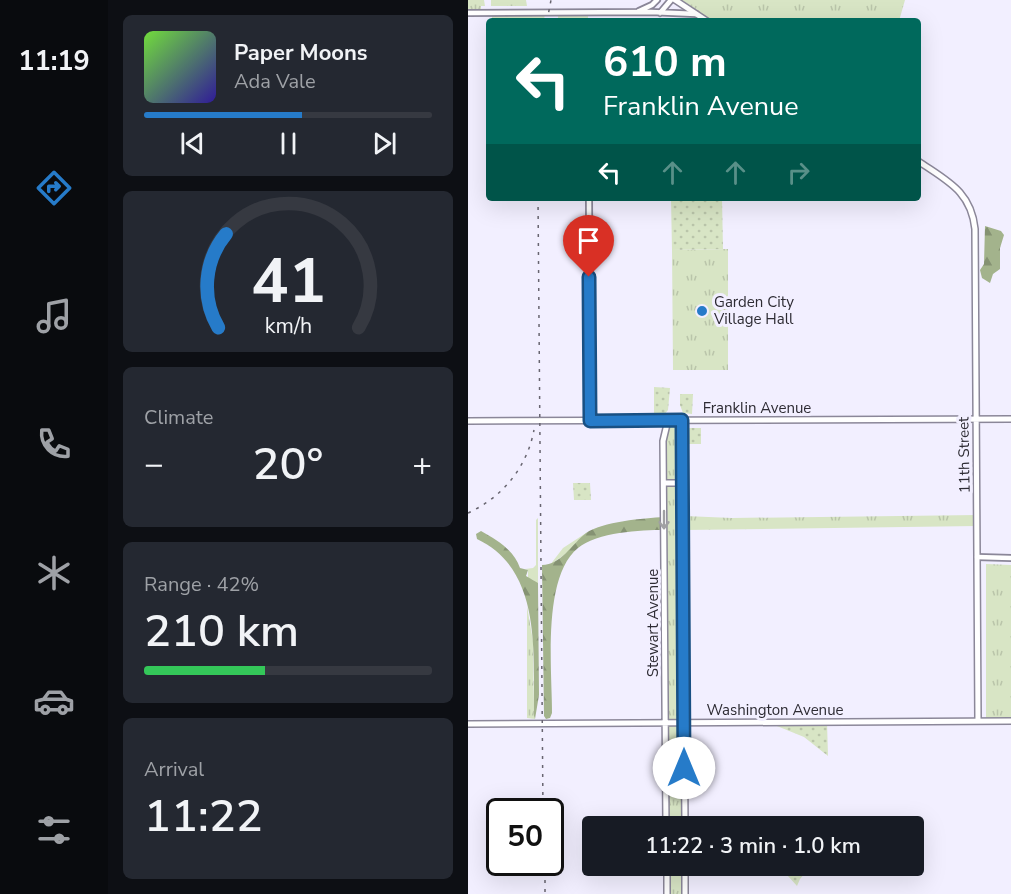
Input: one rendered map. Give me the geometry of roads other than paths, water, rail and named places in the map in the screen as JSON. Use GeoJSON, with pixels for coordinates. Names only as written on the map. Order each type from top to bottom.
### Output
{"type":"FeatureCollection","features":[{"type":"Feature","properties":{"kind":"main road"},"geometry":{"type":"LineString","coordinates":[[673,0],[703,18]]}},
{"type":"Feature","properties":{"kind":"main road","name":"11th Street"},"geometry":{"type":"LineString","coordinates":[[921,163],[961,192],[970,206],[975,229],[978,721]]}},
{"type":"Feature","properties":{"kind":"main road","name":"Franklin Avenue"},"geometry":{"type":"LineString","coordinates":[[468,421],[1011,418]]}},
{"type":"Feature","properties":{"kind":"main road","name":"Stewart Avenue"},"geometry":{"type":"LineString","coordinates":[[666,816],[663,441],[668,420]]}},
{"type":"Feature","properties":{"kind":"main road","name":"Stewart Avenue"},"geometry":{"type":"LineString","coordinates":[[682,420],[685,816]]}},
{"type":"Feature","properties":{"kind":"main road"},"geometry":{"type":"LineString","coordinates":[[664,483],[683,483]]}},
{"type":"Feature","properties":{"kind":"main road","name":"Washington Avenue"},"geometry":{"type":"LineString","coordinates":[[468,724],[1011,721]]}},
{"type":"Feature","properties":{"kind":"main road"},"geometry":{"type":"LineString","coordinates":[[667,876],[667,894]]}},
{"type":"Feature","properties":{"kind":"main road"},"geometry":{"type":"LineString","coordinates":[[685,876],[685,894]]}},
{"type":"Feature","properties":{"kind":"street"},"geometry":{"type":"LineString","coordinates":[[633,12],[644,9],[657,0]]}},
{"type":"Feature","properties":{"kind":"street"},"geometry":{"type":"LineString","coordinates":[[660,13],[673,0]]}},
{"type":"Feature","properties":{"kind":"street"},"geometry":{"type":"LineString","coordinates":[[468,13],[697,14]]}},
{"type":"Feature","properties":{"kind":"street"},"geometry":{"type":"LineString","coordinates":[[589,201],[590,421]]}},
{"type":"Feature","properties":{"kind":"street"},"geometry":{"type":"LineString","coordinates":[[977,557],[1011,558]]}},
{"type":"Feature","properties":{"kind":"railway"},"geometry":{"type":"LineString","coordinates":[[548,18],[551,0]]}},
{"type":"Feature","properties":{"kind":"railway"},"geometry":{"type":"LineString","coordinates":[[538,201],[543,798]]}},
{"type":"Feature","properties":{"kind":"railway"},"geometry":{"type":"LineString","coordinates":[[468,513],[492,498],[512,479],[526,456],[534,430]]}},
{"type":"Feature","properties":{"kind":"railway"},"geometry":{"type":"LineString","coordinates":[[545,876],[545,894]]}},
{"type":"Feature","properties":{"kind":"place","name":"Garden City Village Hall"},"geometry":{"type":"Point","coordinates":[702,311]}}]}
